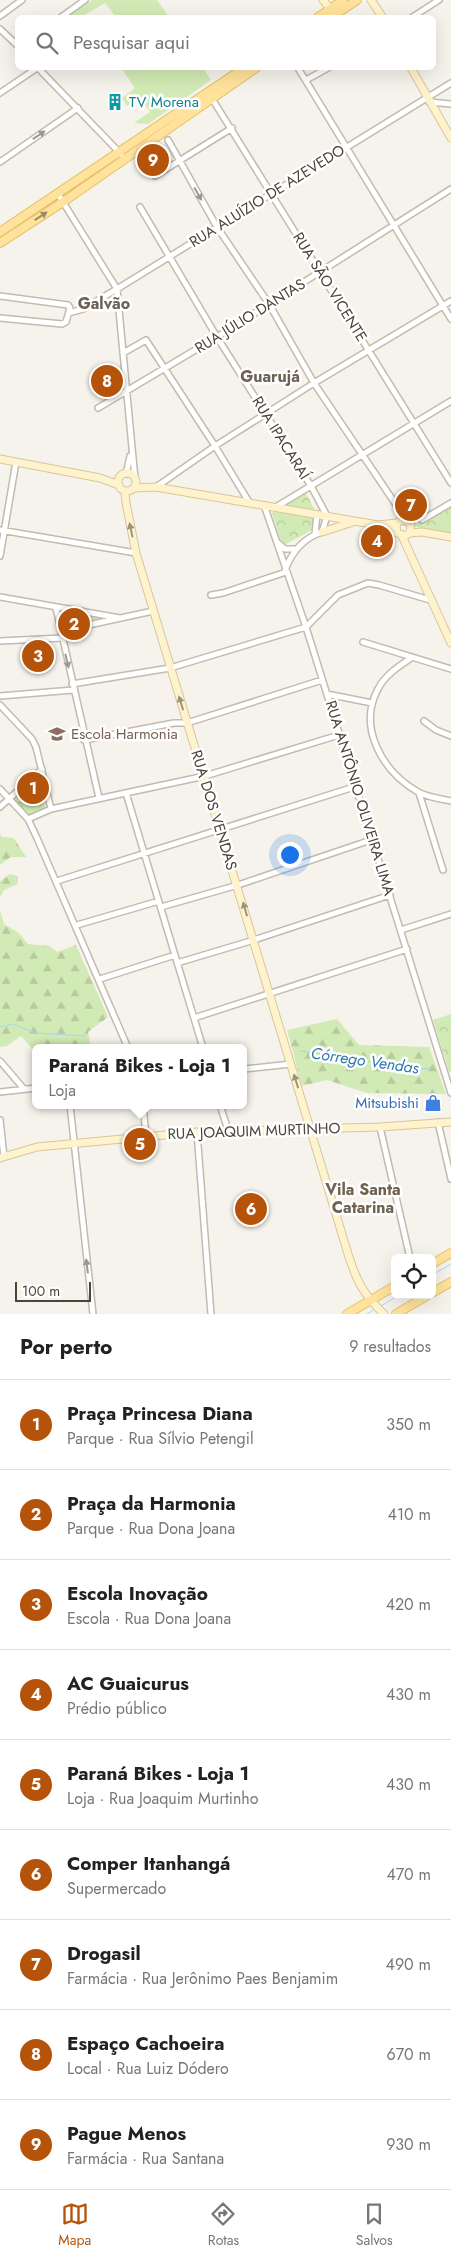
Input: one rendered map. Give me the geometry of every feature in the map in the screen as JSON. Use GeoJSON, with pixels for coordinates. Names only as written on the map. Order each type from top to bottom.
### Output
{"type":"FeatureCollection","features":[{"type":"Feature","properties":{"kind":"main road"},"geometry":{"type":"LineString","coordinates":[[331,14],[343,0]]}},
{"type":"Feature","properties":{"kind":"main road"},"geometry":{"type":"LineString","coordinates":[[331,14],[357,0]]}},
{"type":"Feature","properties":{"kind":"main road"},"geometry":{"type":"LineString","coordinates":[[0,243],[63,202],[241,70]]}},
{"type":"Feature","properties":{"kind":"main road"},"geometry":{"type":"LineString","coordinates":[[0,231],[58,194],[119,151],[253,70]]}},
{"type":"Feature","properties":{"kind":"main road"},"geometry":{"type":"LineString","coordinates":[[134,151],[141,138]]}},
{"type":"Feature","properties":{"kind":"main road"},"geometry":{"type":"LineString","coordinates":[[436,1262],[451,1253]]}},
{"type":"Feature","properties":{"kind":"main road"},"geometry":{"type":"LineString","coordinates":[[436,1291],[451,1282]]}},
{"type":"Feature","properties":{"kind":"main road"},"geometry":{"type":"LineString","coordinates":[[347,1314],[372,1303],[391,1289]]}},
{"type":"Feature","properties":{"kind":"main road"},"geometry":{"type":"LineString","coordinates":[[396,1314],[421,1299]]}},
{"type":"Feature","properties":{"kind":"street"},"geometry":{"type":"LineString","coordinates":[[0,16],[22,0]]}},
{"type":"Feature","properties":{"kind":"street"},"geometry":{"type":"LineString","coordinates":[[64,15],[85,0]]}},
{"type":"Feature","properties":{"kind":"street"},"geometry":{"type":"LineString","coordinates":[[323,0],[331,14]]}},
{"type":"Feature","properties":{"kind":"street"},"geometry":{"type":"LineString","coordinates":[[372,0],[381,15]]}},
{"type":"Feature","properties":{"kind":"street"},"geometry":{"type":"LineString","coordinates":[[416,15],[439,0]]}},
{"type":"Feature","properties":{"kind":"street"},"geometry":{"type":"LineString","coordinates":[[0,29],[15,44]]}},
{"type":"Feature","properties":{"kind":"street"},"geometry":{"type":"LineString","coordinates":[[0,93],[35,70]]}},
{"type":"Feature","properties":{"kind":"street"},"geometry":{"type":"LineString","coordinates":[[40,70],[124,158]]}},
{"type":"Feature","properties":{"kind":"street"},"geometry":{"type":"LineString","coordinates":[[299,70],[451,319]]}},
{"type":"Feature","properties":{"kind":"street"},"geometry":{"type":"LineString","coordinates":[[306,80],[324,70]]}},
{"type":"Feature","properties":{"kind":"street"},"geometry":{"type":"LineString","coordinates":[[412,70],[451,138]]}},
{"type":"Feature","properties":{"kind":"street","name":"RUA ALUÍZIO DE AZEVEDO"},"geometry":{"type":"LineString","coordinates":[[0,318],[62,324],[66,322],[69,313],[83,310],[272,192],[428,100],[451,83]]}},
{"type":"Feature","properties":{"kind":"street","name":"RUA SÃO VICENTE"},"geometry":{"type":"LineString","coordinates":[[210,95],[451,483]]}},
{"type":"Feature","properties":{"kind":"street"},"geometry":{"type":"LineString","coordinates":[[428,100],[451,104]]}},
{"type":"Feature","properties":{"kind":"street"},"geometry":{"type":"LineString","coordinates":[[0,162],[78,108]]}},
{"type":"Feature","properties":{"kind":"street"},"geometry":{"type":"LineString","coordinates":[[134,151],[155,176],[232,128]]}},
{"type":"Feature","properties":{"kind":"street"},"geometry":{"type":"LineString","coordinates":[[168,140],[217,227],[269,304],[314,383],[395,505],[409,522],[422,532]]}},
{"type":"Feature","properties":{"kind":"street","name":"RUA JÚLIO DANTAS"},"geometry":{"type":"LineString","coordinates":[[98,408],[217,337],[451,189]]}},
{"type":"Feature","properties":{"kind":"street"},"geometry":{"type":"LineString","coordinates":[[58,194],[117,289],[135,482]]}},
{"type":"Feature","properties":{"kind":"street","name":"RUA IPACARAÍ"},"geometry":{"type":"LineString","coordinates":[[140,207],[217,337],[311,486],[327,516]]}},
{"type":"Feature","properties":{"kind":"street"},"geometry":{"type":"LineString","coordinates":[[0,296],[68,305],[70,308],[69,313]]}},
{"type":"Feature","properties":{"kind":"street"},"geometry":{"type":"LineString","coordinates":[[154,487],[314,383],[451,301]]}},
{"type":"Feature","properties":{"kind":"street"},"geometry":{"type":"LineString","coordinates":[[123,353],[146,340],[249,502]]}},
{"type":"Feature","properties":{"kind":"street"},"geometry":{"type":"LineString","coordinates":[[276,507],[451,401]]}},
{"type":"Feature","properties":{"kind":"street"},"geometry":{"type":"LineString","coordinates":[[119,485],[131,448]]}},
{"type":"Feature","properties":{"kind":"street"},"geometry":{"type":"LineString","coordinates":[[0,460],[100,478],[119,485],[125,491],[135,482]]}},
{"type":"Feature","properties":{"kind":"street"},"geometry":{"type":"LineString","coordinates":[[0,556],[2,530],[16,462]]}},
{"type":"Feature","properties":{"kind":"street"},"geometry":{"type":"LineString","coordinates":[[100,478],[132,475],[135,482]]}},
{"type":"Feature","properties":{"kind":"street"},"geometry":{"type":"LineString","coordinates":[[135,482],[154,487],[378,525],[399,534],[422,532],[451,538]]}},
{"type":"Feature","properties":{"kind":"street","name":"RUA DOS VENDAS"},"geometry":{"type":"LineString","coordinates":[[125,491],[136,553],[153,611],[205,776],[357,1280],[372,1303],[384,1314]]}},
{"type":"Feature","properties":{"kind":"street"},"geometry":{"type":"LineString","coordinates":[[422,520],[451,503]]}},
{"type":"Feature","properties":{"kind":"street","name":"RUA ANTÔNIO OLIVEIRA LIMA"},"geometry":{"type":"LineString","coordinates":[[264,505],[306,627],[354,787],[390,894],[451,1093]]}},
{"type":"Feature","properties":{"kind":"street"},"geometry":{"type":"LineString","coordinates":[[395,505],[399,534],[451,643]]}},
{"type":"Feature","properties":{"kind":"street"},"geometry":{"type":"LineString","coordinates":[[317,514],[319,533]]}},
{"type":"Feature","properties":{"kind":"street"},"geometry":{"type":"LineString","coordinates":[[319,533],[327,516]]}},
{"type":"Feature","properties":{"kind":"street"},"geometry":{"type":"LineString","coordinates":[[276,541],[285,549],[295,549],[319,533],[355,521]]}},
{"type":"Feature","properties":{"kind":"street"},"geometry":{"type":"LineString","coordinates":[[378,525],[409,522]]}},
{"type":"Feature","properties":{"kind":"street"},"geometry":{"type":"LineString","coordinates":[[409,522],[410,533]]}},
{"type":"Feature","properties":{"kind":"street"},"geometry":{"type":"LineString","coordinates":[[2,530],[136,553]]}},
{"type":"Feature","properties":{"kind":"street"},"geometry":{"type":"LineString","coordinates":[[211,595],[223,593],[286,571],[295,549]]}},
{"type":"Feature","properties":{"kind":"street"},"geometry":{"type":"LineString","coordinates":[[72,684],[170,668],[306,627],[338,595],[368,583],[430,600]]}},
{"type":"Feature","properties":{"kind":"street"},"geometry":{"type":"LineString","coordinates":[[0,597],[120,618]]}},
{"type":"Feature","properties":{"kind":"street"},"geometry":{"type":"LineString","coordinates":[[56,608],[84,740],[99,798]]}},
{"type":"Feature","properties":{"kind":"street"},"geometry":{"type":"LineString","coordinates":[[61,632],[153,611]]}},
{"type":"Feature","properties":{"kind":"street"},"geometry":{"type":"LineString","coordinates":[[0,641],[62,638]]}},
{"type":"Feature","properties":{"kind":"street"},"geometry":{"type":"LineString","coordinates":[[363,642],[451,669]]}},
{"type":"Feature","properties":{"kind":"street"},"geometry":{"type":"LineString","coordinates":[[412,658],[385,679],[372,703],[370,715],[372,730],[382,760],[398,778],[419,793],[451,802]]}},
{"type":"Feature","properties":{"kind":"street"},"geometry":{"type":"LineString","coordinates":[[84,740],[174,723],[187,723],[322,680]]}},
{"type":"Feature","properties":{"kind":"street"},"geometry":{"type":"LineString","coordinates":[[0,696],[74,690]]}},
{"type":"Feature","properties":{"kind":"street"},"geometry":{"type":"LineString","coordinates":[[327,694],[372,703]]}},
{"type":"Feature","properties":{"kind":"street"},"geometry":{"type":"LineString","coordinates":[[0,705],[32,739],[42,769],[51,809]]}},
{"type":"Feature","properties":{"kind":"street"},"geometry":{"type":"LineString","coordinates":[[424,721],[436,730],[451,736]]}},
{"type":"Feature","properties":{"kind":"street"},"geometry":{"type":"LineString","coordinates":[[28,819],[51,809],[205,776],[339,735]]}},
{"type":"Feature","properties":{"kind":"street"},"geometry":{"type":"LineString","coordinates":[[0,806],[42,769]]}},
{"type":"Feature","properties":{"kind":"street"},"geometry":{"type":"LineString","coordinates":[[57,881],[354,787]]}},
{"type":"Feature","properties":{"kind":"street"},"geometry":{"type":"LineString","coordinates":[[0,789],[28,819],[77,925],[126,1044]]}},
{"type":"Feature","properties":{"kind":"street"},"geometry":{"type":"LineString","coordinates":[[126,793],[202,1044]]}},
{"type":"Feature","properties":{"kind":"street"},"geometry":{"type":"LineString","coordinates":[[419,793],[443,870]]}},
{"type":"Feature","properties":{"kind":"street"},"geometry":{"type":"LineString","coordinates":[[161,908],[238,885],[371,840]]}},
{"type":"Feature","properties":{"kind":"street"},"geometry":{"type":"LineString","coordinates":[[177,963],[254,940],[390,894]]}},
{"type":"Feature","properties":{"kind":"street"},"geometry":{"type":"LineString","coordinates":[[77,925],[159,901]]}},
{"type":"Feature","properties":{"kind":"street"},"geometry":{"type":"LineString","coordinates":[[401,930],[451,914]]}},
{"type":"Feature","properties":{"kind":"street"},"geometry":{"type":"LineString","coordinates":[[194,1018],[407,950]]}},
{"type":"Feature","properties":{"kind":"street"},"geometry":{"type":"LineString","coordinates":[[100,979],[175,955]]}},
{"type":"Feature","properties":{"kind":"street"},"geometry":{"type":"LineString","coordinates":[[0,1061],[24,1089]]}},
{"type":"Feature","properties":{"kind":"street"},"geometry":{"type":"LineString","coordinates":[[247,1069],[291,1064]]}},
{"type":"Feature","properties":{"kind":"street"},"geometry":{"type":"LineString","coordinates":[[0,1092],[32,1088]]}},
{"type":"Feature","properties":{"kind":"street"},"geometry":{"type":"LineString","coordinates":[[70,1109],[93,1314]]}},
{"type":"Feature","properties":{"kind":"street"},"geometry":{"type":"LineString","coordinates":[[143,1109],[146,1136]]}},
{"type":"Feature","properties":{"kind":"street"},"geometry":{"type":"LineString","coordinates":[[221,1109],[228,1130]]}},
{"type":"Feature","properties":{"kind":"street"},"geometry":{"type":"LineString","coordinates":[[0,1120],[2,1157]]}},
{"type":"Feature","properties":{"kind":"street"},"geometry":{"type":"LineString","coordinates":[[438,1122],[451,1179]]}},
{"type":"Feature","properties":{"kind":"street","name":"RUA JOAQUIM MURTINHO"},"geometry":{"type":"LineString","coordinates":[[2,1157],[37,1147],[74,1142],[197,1132],[380,1127],[451,1122]]}},
{"type":"Feature","properties":{"kind":"street"},"geometry":{"type":"LineString","coordinates":[[380,1127],[409,1254]]}},
{"type":"Feature","properties":{"kind":"street"},"geometry":{"type":"LineString","coordinates":[[197,1132],[211,1314]]}},
{"type":"Feature","properties":{"kind":"green space"},"geometry":{"type":"Polygon","coordinates":[[[92,0],[157,0],[168,15],[114,15],[105,3],[84,15],[70,15],[92,0]]]}},
{"type":"Feature","properties":{"kind":"green space"},"geometry":{"type":"Polygon","coordinates":[[[123,70],[204,70],[211,80],[148,124],[134,123],[150,112],[140,97],[127,106],[122,98],[135,88],[123,70]]]}},
{"type":"Feature","properties":{"kind":"green space"},"geometry":{"type":"Polygon","coordinates":[[[305,491],[316,513],[316,528],[282,546],[272,513],[305,491]]]}},
{"type":"Feature","properties":{"kind":"green space"},"geometry":{"type":"Polygon","coordinates":[[[451,505],[451,536],[422,531],[415,525],[451,505]]]}},
{"type":"Feature","properties":{"kind":"green space"},"geometry":{"type":"Polygon","coordinates":[[[59,611],[112,619],[61,629],[59,611]]]}},
{"type":"Feature","properties":{"kind":"green space"},"geometry":{"type":"Polygon","coordinates":[[[37,777],[46,809],[29,815],[13,799],[37,777]]]}},
{"type":"Feature","properties":{"kind":"green space"},"geometry":{"type":"Polygon","coordinates":[[[0,834],[2,837],[14,838],[26,857],[11,857],[0,865],[0,834]]]}},
{"type":"Feature","properties":{"kind":"green space"},"geometry":{"type":"Polygon","coordinates":[[[10,874],[18,876],[18,884],[4,890],[0,897],[0,881],[10,874]]]}},
{"type":"Feature","properties":{"kind":"green space"},"geometry":{"type":"Polygon","coordinates":[[[0,910],[4,924],[19,933],[28,944],[49,946],[57,952],[76,945],[108,1017],[88,1032],[90,1044],[32,1044],[32,1048],[21,1036],[7,1046],[0,1047],[0,910]]]}},
{"type":"Feature","properties":{"kind":"green space"},"geometry":{"type":"Polygon","coordinates":[[[451,1014],[451,1072],[449,1072],[433,1020],[451,1014]]]}},
{"type":"Feature","properties":{"kind":"green space"},"geometry":{"type":"Polygon","coordinates":[[[337,1019],[359,1045],[429,1047],[446,1094],[367,1093],[327,1080],[302,1086],[287,1030],[337,1019]]]}},
{"type":"Feature","properties":{"kind":"waterway","name":"Córrego Vendas"},"geometry":{"type":"LineString","coordinates":[[0,1027],[13,1024],[35,1033],[85,1036]]}},
{"type":"Feature","properties":{"kind":"waterway","name":"Córrego Vendas"},"geometry":{"type":"LineString","coordinates":[[300,1051],[322,1054],[337,1060],[379,1062],[399,1067],[430,1069]]}},
{"type":"Feature","properties":{"kind":"waterway"},"geometry":{"type":"LineString","coordinates":[[436,1273],[451,1264]]}},
{"type":"Feature","properties":{"kind":"waterway"},"geometry":{"type":"LineString","coordinates":[[381,1306],[392,1299]]}},
{"type":"Feature","properties":{"kind":"waterway"},"geometry":{"type":"LineString","coordinates":[[367,1314],[375,1309]]}},
{"type":"Feature","properties":{"kind":"place","name":"TV Morena"},"geometry":{"type":"Point","coordinates":[115,102]}},
{"type":"Feature","properties":{"kind":"place","name":"Pague Menos"},"geometry":{"type":"Point","coordinates":[153,160]}},
{"type":"Feature","properties":{"kind":"place","name":"Espaço Cachoeira"},"geometry":{"type":"Point","coordinates":[107,381]}},
{"type":"Feature","properties":{"kind":"place","name":"Drogasil"},"geometry":{"type":"Point","coordinates":[411,505]}},
{"type":"Feature","properties":{"kind":"place","name":"AC Guaicurus"},"geometry":{"type":"Point","coordinates":[377,541]}},
{"type":"Feature","properties":{"kind":"place","name":"Praça da Harmonia"},"geometry":{"type":"Point","coordinates":[74,624]}},
{"type":"Feature","properties":{"kind":"place","name":"Escola Inovação"},"geometry":{"type":"Point","coordinates":[38,656]}},
{"type":"Feature","properties":{"kind":"place","name":"Escola Harmonia"},"geometry":{"type":"Point","coordinates":[57,734]}},
{"type":"Feature","properties":{"kind":"place","name":"Praça Princesa Diana"},"geometry":{"type":"Point","coordinates":[33,788]}},
{"type":"Feature","properties":{"kind":"place","name":"Mitsubishi"},"geometry":{"type":"Point","coordinates":[433,1103]}},
{"type":"Feature","properties":{"kind":"place","name":"Paraná Bikes - Loja 1"},"geometry":{"type":"Point","coordinates":[140,1144]}},
{"type":"Feature","properties":{"kind":"place","name":"Comper Itanhangá"},"geometry":{"type":"Point","coordinates":[251,1209]}},
{"type":"Feature","properties":{"kind":"district","name":"Galvão"},"geometry":{"type":"Point","coordinates":[104,303]}},
{"type":"Feature","properties":{"kind":"district","name":"Guarujá"},"geometry":{"type":"Point","coordinates":[270,376]}},
{"type":"Feature","properties":{"kind":"district","name":"Vila Santa Catarina"},"geometry":{"type":"Point","coordinates":[363,1198]}}]}
